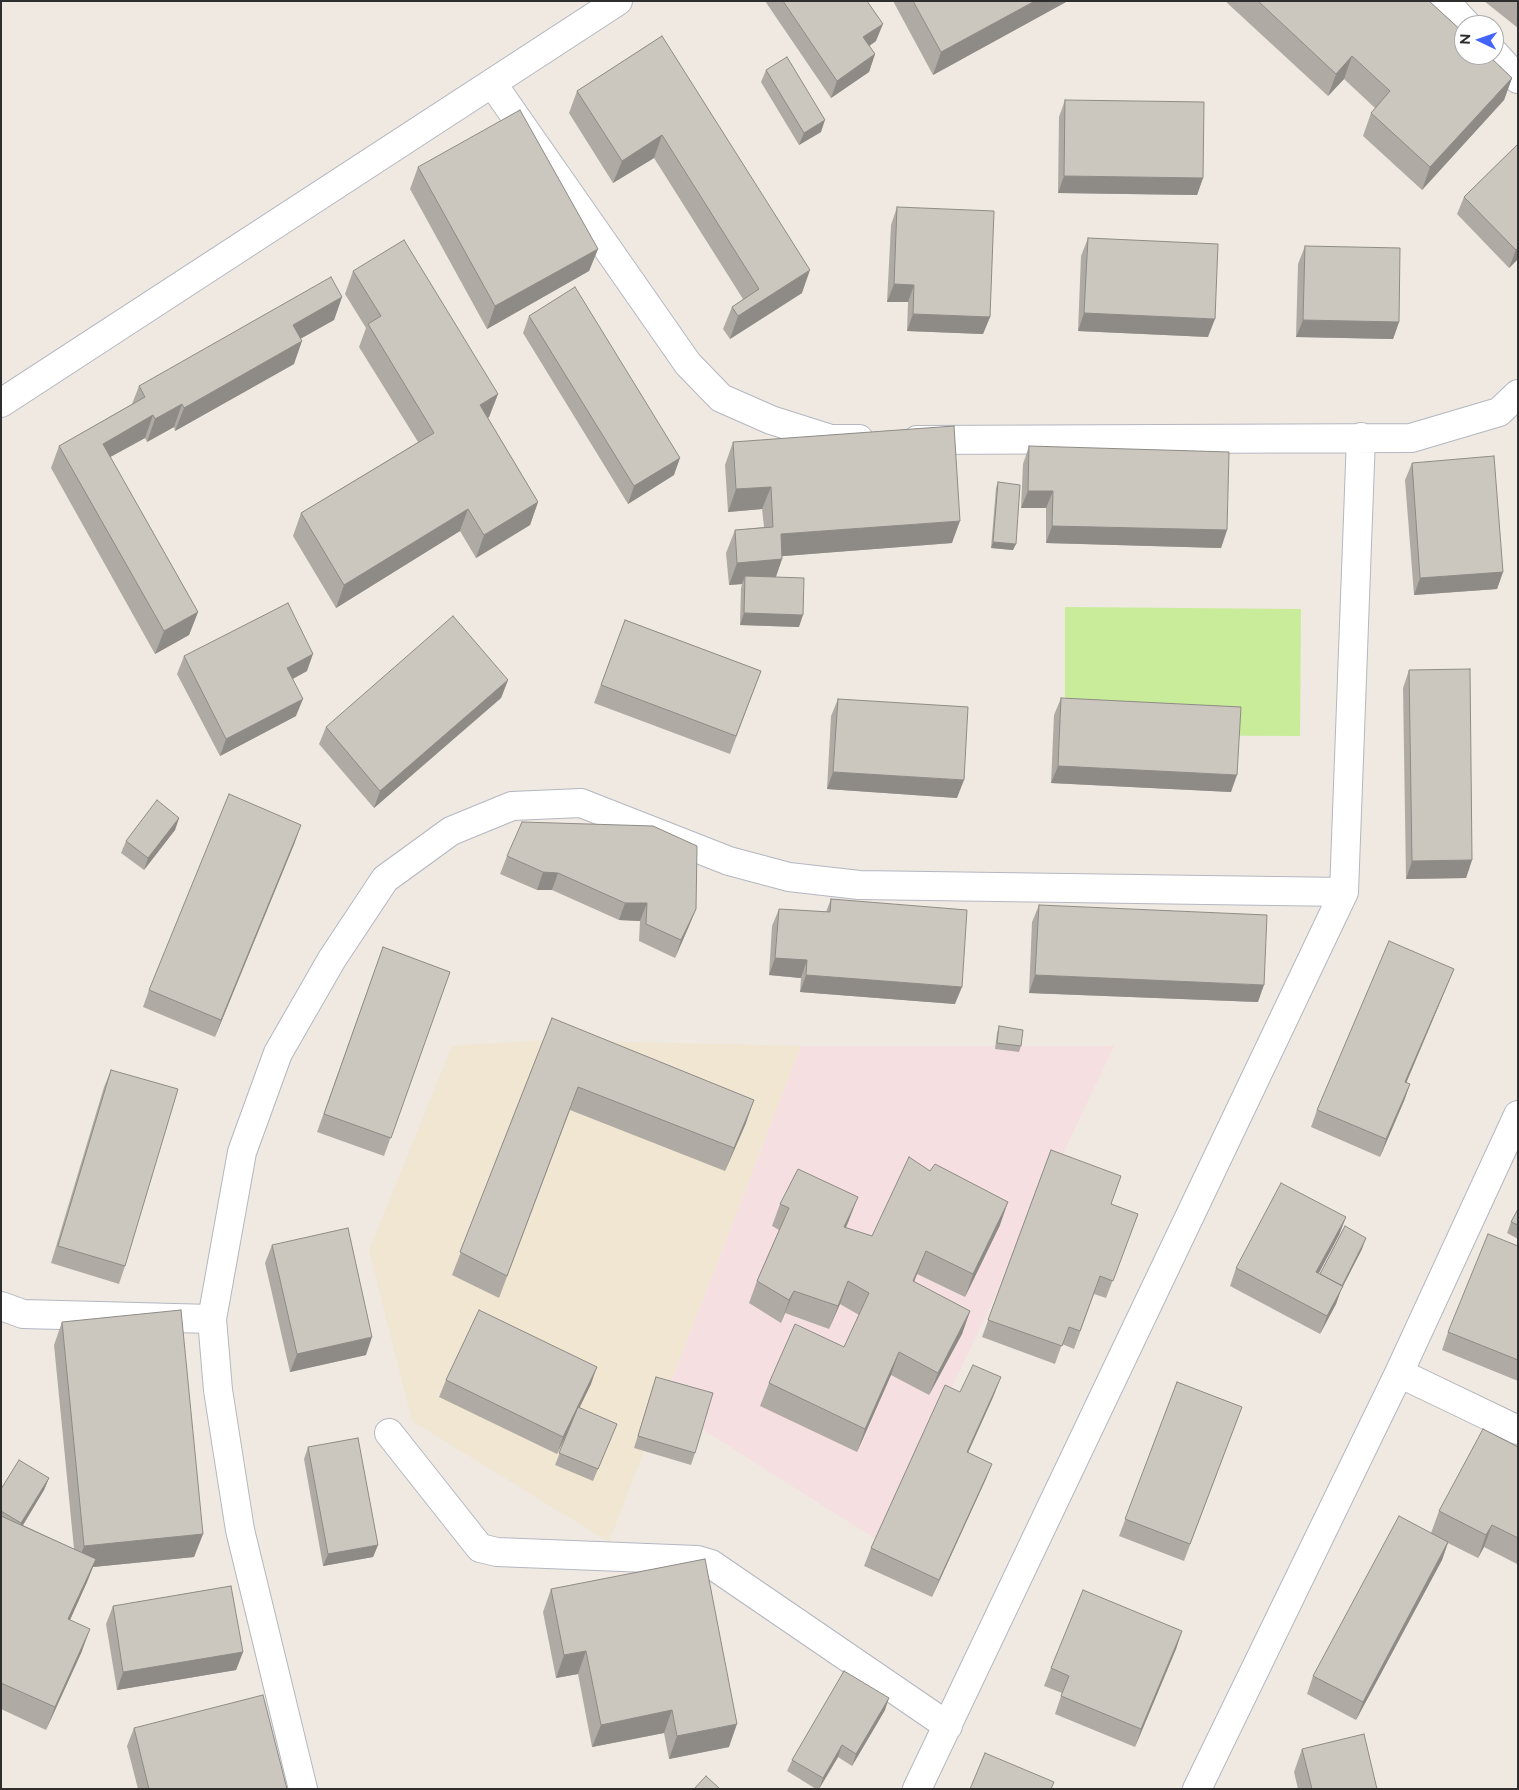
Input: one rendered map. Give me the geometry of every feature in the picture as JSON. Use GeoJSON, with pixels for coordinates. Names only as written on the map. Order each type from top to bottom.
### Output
{"type":"FeatureCollection","features":[{"type":"Feature","properties":{"kind":"street"},"geometry":{"type":"LineString","coordinates":[[1,403],[618,1]]}},
{"type":"Feature","properties":{"kind":"street"},"geometry":{"type":"LineString","coordinates":[[1445,1],[1458,15]]}},
{"type":"Feature","properties":{"kind":"street"},"geometry":{"type":"LineString","coordinates":[[1504,64],[1518,79]]}},
{"type":"Feature","properties":{"kind":"street"},"geometry":{"type":"LineString","coordinates":[[492,83],[688,364],[721,398],[771,420],[831,439],[1004,441],[1410,438],[1499,412],[1518,394]]}},
{"type":"Feature","properties":{"kind":"street"},"geometry":{"type":"LineString","coordinates":[[916,1789],[948,1726],[1344,892],[1361,437]]}},
{"type":"Feature","properties":{"kind":"street"},"geometry":{"type":"LineString","coordinates":[[303,1789],[240,1530],[218,1390],[212,1319],[242,1152],[278,1053],[332,959],[385,879],[451,831],[512,806],[582,803],[729,862],[789,877],[859,885],[1344,892]]}},
{"type":"Feature","properties":{"kind":"street"},"geometry":{"type":"LineString","coordinates":[[1197,1789],[1399,1373],[1518,1115]]}},
{"type":"Feature","properties":{"kind":"street"},"geometry":{"type":"LineString","coordinates":[[1,1306],[23,1314],[212,1319]]}},
{"type":"Feature","properties":{"kind":"street"},"geometry":{"type":"LineString","coordinates":[[1399,1373],[1518,1430]]}},
{"type":"Feature","properties":{"kind":"street"},"geometry":{"type":"LineString","coordinates":[[390,1433],[480,1548],[497,1552],[697,1560],[711,1564],[948,1726]]}},
{"type":"Feature","properties":{"kind":"shaded area"},"geometry":{"type":"Polygon","coordinates":[[[544,1040],[801,1046],[609,1542],[412,1421],[369,1250],[452,1046],[544,1040]]]}},
{"type":"Feature","properties":{"kind":"shaded area"},"geometry":{"type":"Polygon","coordinates":[[[801,1046],[1114,1046],[879,1541],[697,1426],[670,1385],[801,1046]]]}},
{"type":"Feature","properties":{"kind":"green space"},"geometry":{"type":"Polygon","coordinates":[[[1065,607],[1301,609],[1300,736],[1065,735],[1065,607]]]}},
{"type":"Feature","properties":{"kind":"building"},"geometry":{"type":"Polygon","coordinates":[[[783,1],[867,1],[883,24],[863,37],[875,54],[837,81],[783,1]]]}},
{"type":"Feature","properties":{"kind":"building"},"geometry":{"type":"Polygon","coordinates":[[[913,1],[1035,1],[941,52],[913,1]]]}},
{"type":"Feature","properties":{"kind":"building"},"geometry":{"type":"Polygon","coordinates":[[[1258,1],[1429,1],[1454,24],[1454,65],[1498,65],[1512,78],[1430,167],[1371,113],[1390,91],[1352,56],[1336,74],[1258,1]]]}},
{"type":"Feature","properties":{"kind":"building"},"geometry":{"type":"Polygon","coordinates":[[[662,36],[810,270],[738,316],[732,307],[759,289],[662,135],[622,161],[577,91],[662,36]]]}},
{"type":"Feature","properties":{"kind":"building"},"geometry":{"type":"Polygon","coordinates":[[[787,57],[825,120],[804,133],[766,70],[787,57]]]}},
{"type":"Feature","properties":{"kind":"building"},"geometry":{"type":"Polygon","coordinates":[[[1065,100],[1204,102],[1203,178],[1064,176],[1065,100]]]}},
{"type":"Feature","properties":{"kind":"building"},"geometry":{"type":"Polygon","coordinates":[[[520,110],[598,249],[495,306],[418,167],[520,110]]]}},
{"type":"Feature","properties":{"kind":"building"},"geometry":{"type":"Polygon","coordinates":[[[1518,144],[1518,248],[1516,250],[1464,197],[1518,144]]]}},
{"type":"Feature","properties":{"kind":"building"},"geometry":{"type":"Polygon","coordinates":[[[897,207],[994,211],[990,317],[913,314],[914,285],[894,284],[897,207]]]}},
{"type":"Feature","properties":{"kind":"building"},"geometry":{"type":"Polygon","coordinates":[[[1088,238],[1218,244],[1215,319],[1084,313],[1088,238]]]}},
{"type":"Feature","properties":{"kind":"building"},"geometry":{"type":"Polygon","coordinates":[[[404,240],[498,394],[480,405],[538,502],[484,535],[468,509],[344,585],[301,513],[434,433],[368,324],[381,316],[353,271],[404,240]]]}},
{"type":"Feature","properties":{"kind":"building"},"geometry":{"type":"Polygon","coordinates":[[[1305,246],[1400,248],[1399,322],[1303,320],[1305,246]]]}},
{"type":"Feature","properties":{"kind":"building"},"geometry":{"type":"Polygon","coordinates":[[[331,277],[342,297],[293,325],[302,341],[184,408],[182,404],[155,419],[153,415],[103,444],[198,612],[164,631],[59,446],[145,397],[139,386],[331,277]]]}},
{"type":"Feature","properties":{"kind":"building"},"geometry":{"type":"Polygon","coordinates":[[[575,287],[680,458],[634,486],[529,316],[575,287]]]}},
{"type":"Feature","properties":{"kind":"building"},"geometry":{"type":"Polygon","coordinates":[[[954,426],[960,521],[781,534],[782,559],[737,563],[735,530],[773,527],[771,487],[736,489],[733,442],[954,426]]]}},
{"type":"Feature","properties":{"kind":"building"},"geometry":{"type":"Polygon","coordinates":[[[1029,446],[1229,452],[1227,530],[1052,526],[1053,491],[1028,491],[1029,446]]]}},
{"type":"Feature","properties":{"kind":"building"},"geometry":{"type":"Polygon","coordinates":[[[1494,456],[1503,572],[1420,578],[1412,463],[1494,456]]]}},
{"type":"Feature","properties":{"kind":"building"},"geometry":{"type":"Polygon","coordinates":[[[998,482],[1020,485],[1016,544],[993,542],[998,482]]]}},
{"type":"Feature","properties":{"kind":"building"},"geometry":{"type":"Polygon","coordinates":[[[745,576],[804,578],[803,615],[744,613],[745,576]]]}},
{"type":"Feature","properties":{"kind":"building"},"geometry":{"type":"Polygon","coordinates":[[[288,603],[313,654],[287,668],[303,699],[226,739],[184,656],[288,603]]]}},
{"type":"Feature","properties":{"kind":"building"},"geometry":{"type":"Polygon","coordinates":[[[453,616],[508,680],[380,791],[326,727],[453,616]]]}},
{"type":"Feature","properties":{"kind":"building"},"geometry":{"type":"Polygon","coordinates":[[[625,620],[761,671],[736,736],[601,685],[625,620]]]}},
{"type":"Feature","properties":{"kind":"building"},"geometry":{"type":"Polygon","coordinates":[[[1470,669],[1472,860],[1412,861],[1409,670],[1470,669]]]}},
{"type":"Feature","properties":{"kind":"building"},"geometry":{"type":"Polygon","coordinates":[[[1061,698],[1241,707],[1237,775],[1058,766],[1061,698]]]}},
{"type":"Feature","properties":{"kind":"building"},"geometry":{"type":"Polygon","coordinates":[[[838,699],[968,707],[964,780],[833,772],[838,699]]]}},
{"type":"Feature","properties":{"kind":"building"},"geometry":{"type":"Polygon","coordinates":[[[229,794],[301,825],[221,1020],[149,990],[229,794]]]}},
{"type":"Feature","properties":{"kind":"building"},"geometry":{"type":"Polygon","coordinates":[[[157,800],[179,818],[148,858],[126,841],[157,800]]]}},
{"type":"Feature","properties":{"kind":"building"},"geometry":{"type":"Polygon","coordinates":[[[522,822],[653,826],[697,846],[696,909],[681,940],[646,924],[647,903],[625,903],[558,873],[543,872],[507,856],[522,822]]]}},
{"type":"Feature","properties":{"kind":"building"},"geometry":{"type":"Polygon","coordinates":[[[831,899],[967,910],[962,987],[806,975],[807,960],[775,958],[779,909],[830,912],[831,899]]]}},
{"type":"Feature","properties":{"kind":"building"},"geometry":{"type":"Polygon","coordinates":[[[1039,905],[1267,915],[1264,985],[1035,975],[1039,905]]]}},
{"type":"Feature","properties":{"kind":"building"},"geometry":{"type":"Polygon","coordinates":[[[1389,941],[1454,969],[1405,1082],[1410,1084],[1386,1139],[1317,1110],[1389,941]]]}},
{"type":"Feature","properties":{"kind":"building"},"geometry":{"type":"Polygon","coordinates":[[[383,947],[450,972],[391,1138],[324,1114],[383,947]]]}},
{"type":"Feature","properties":{"kind":"building"},"geometry":{"type":"Polygon","coordinates":[[[552,1018],[754,1100],[734,1148],[578,1087],[507,1276],[460,1252],[552,1018]]]}},
{"type":"Feature","properties":{"kind":"building"},"geometry":{"type":"Polygon","coordinates":[[[999,1026],[1023,1030],[1021,1046],[997,1043],[999,1026]]]}},
{"type":"Feature","properties":{"kind":"building"},"geometry":{"type":"Polygon","coordinates":[[[111,1070],[178,1089],[125,1266],[58,1246],[111,1070]]]}},
{"type":"Feature","properties":{"kind":"building"},"geometry":{"type":"Polygon","coordinates":[[[1051,1150],[1121,1176],[1111,1204],[1138,1214],[1113,1281],[1100,1276],[1080,1331],[1069,1327],[1062,1346],[988,1320],[1051,1150]]]}},
{"type":"Feature","properties":{"kind":"building"},"geometry":{"type":"Polygon","coordinates":[[[909,1157],[930,1171],[935,1164],[1008,1202],[973,1274],[926,1251],[913,1281],[970,1311],[938,1373],[899,1352],[865,1429],[769,1383],[795,1324],[844,1347],[869,1293],[848,1281],[838,1306],[794,1291],[789,1300],[757,1281],[789,1208],[780,1204],[798,1169],[858,1197],[844,1227],[872,1236],[909,1157]]]}},
{"type":"Feature","properties":{"kind":"building"},"geometry":{"type":"Polygon","coordinates":[[[1281,1183],[1346,1217],[1316,1272],[1343,1286],[1327,1316],[1236,1268],[1281,1183]]]}},
{"type":"Feature","properties":{"kind":"building"},"geometry":{"type":"Polygon","coordinates":[[[1518,1209],[1518,1225],[1511,1222],[1518,1209]]]}},
{"type":"Feature","properties":{"kind":"building"},"geometry":{"type":"Polygon","coordinates":[[[1345,1226],[1366,1238],[1342,1286],[1320,1274],[1345,1226]]]}},
{"type":"Feature","properties":{"kind":"building"},"geometry":{"type":"Polygon","coordinates":[[[348,1228],[372,1337],[297,1354],[272,1245],[348,1228]]]}},
{"type":"Feature","properties":{"kind":"building"},"geometry":{"type":"Polygon","coordinates":[[[1488,1234],[1518,1246],[1518,1360],[1448,1332],[1488,1234]]]}},
{"type":"Feature","properties":{"kind":"building"},"geometry":{"type":"Polygon","coordinates":[[[181,1310],[203,1534],[84,1546],[62,1322],[181,1310]]]}},
{"type":"Feature","properties":{"kind":"building"},"geometry":{"type":"Polygon","coordinates":[[[479,1310],[597,1367],[563,1437],[446,1380],[479,1310]]]}},
{"type":"Feature","properties":{"kind":"building"},"geometry":{"type":"Polygon","coordinates":[[[973,1365],[1001,1377],[967,1452],[992,1464],[939,1580],[871,1548],[945,1385],[960,1392],[973,1365]]]}},
{"type":"Feature","properties":{"kind":"building"},"geometry":{"type":"Polygon","coordinates":[[[656,1377],[713,1393],[695,1453],[638,1436],[656,1377]]]}},
{"type":"Feature","properties":{"kind":"building"},"geometry":{"type":"Polygon","coordinates":[[[1177,1382],[1242,1407],[1190,1544],[1125,1519],[1177,1382]]]}},
{"type":"Feature","properties":{"kind":"building"},"geometry":{"type":"Polygon","coordinates":[[[578,1407],[617,1424],[598,1469],[559,1453],[578,1407]]]}},
{"type":"Feature","properties":{"kind":"building"},"geometry":{"type":"Polygon","coordinates":[[[1483,1429],[1518,1447],[1518,1538],[1492,1525],[1486,1535],[1439,1511],[1483,1429]]]}},
{"type":"Feature","properties":{"kind":"building"},"geometry":{"type":"Polygon","coordinates":[[[358,1438],[378,1545],[328,1554],[308,1447],[358,1438]]]}},
{"type":"Feature","properties":{"kind":"building"},"geometry":{"type":"Polygon","coordinates":[[[19,1460],[49,1478],[21,1523],[1,1511],[1,1489],[19,1460]]]}},
{"type":"Feature","properties":{"kind":"building"},"geometry":{"type":"Polygon","coordinates":[[[1,1516],[96,1559],[68,1619],[90,1629],[55,1707],[1,1683],[1,1516]]]}},
{"type":"Feature","properties":{"kind":"building"},"geometry":{"type":"Polygon","coordinates":[[[1399,1516],[1448,1542],[1363,1702],[1313,1676],[1399,1516]]]}},
{"type":"Feature","properties":{"kind":"building"},"geometry":{"type":"Polygon","coordinates":[[[705,1559],[737,1724],[677,1736],[672,1710],[601,1725],[586,1651],[564,1655],[551,1589],[705,1559]]]}},
{"type":"Feature","properties":{"kind":"building"},"geometry":{"type":"Polygon","coordinates":[[[231,1586],[243,1652],[123,1672],[113,1606],[231,1586]]]}},
{"type":"Feature","properties":{"kind":"building"},"geometry":{"type":"Polygon","coordinates":[[[1083,1590],[1182,1631],[1141,1729],[1061,1696],[1069,1676],[1051,1668],[1083,1590]]]}},
{"type":"Feature","properties":{"kind":"building"},"geometry":{"type":"Polygon","coordinates":[[[844,1671],[889,1698],[856,1754],[842,1745],[823,1778],[792,1760],[844,1671]]]}},
{"type":"Feature","properties":{"kind":"building"},"geometry":{"type":"Polygon","coordinates":[[[263,1695],[287,1789],[149,1789],[134,1728],[263,1695]]]}},
{"type":"Feature","properties":{"kind":"building"},"geometry":{"type":"Polygon","coordinates":[[[1364,1734],[1377,1789],[1312,1789],[1302,1749],[1364,1734]]]}},
{"type":"Feature","properties":{"kind":"building"},"geometry":{"type":"Polygon","coordinates":[[[985,1753],[1054,1782],[1051,1789],[970,1789],[985,1753]]]}},
{"type":"Feature","properties":{"kind":"building"},"geometry":{"type":"Polygon","coordinates":[[[706,1776],[720,1789],[694,1789],[706,1776]]]}}]}
